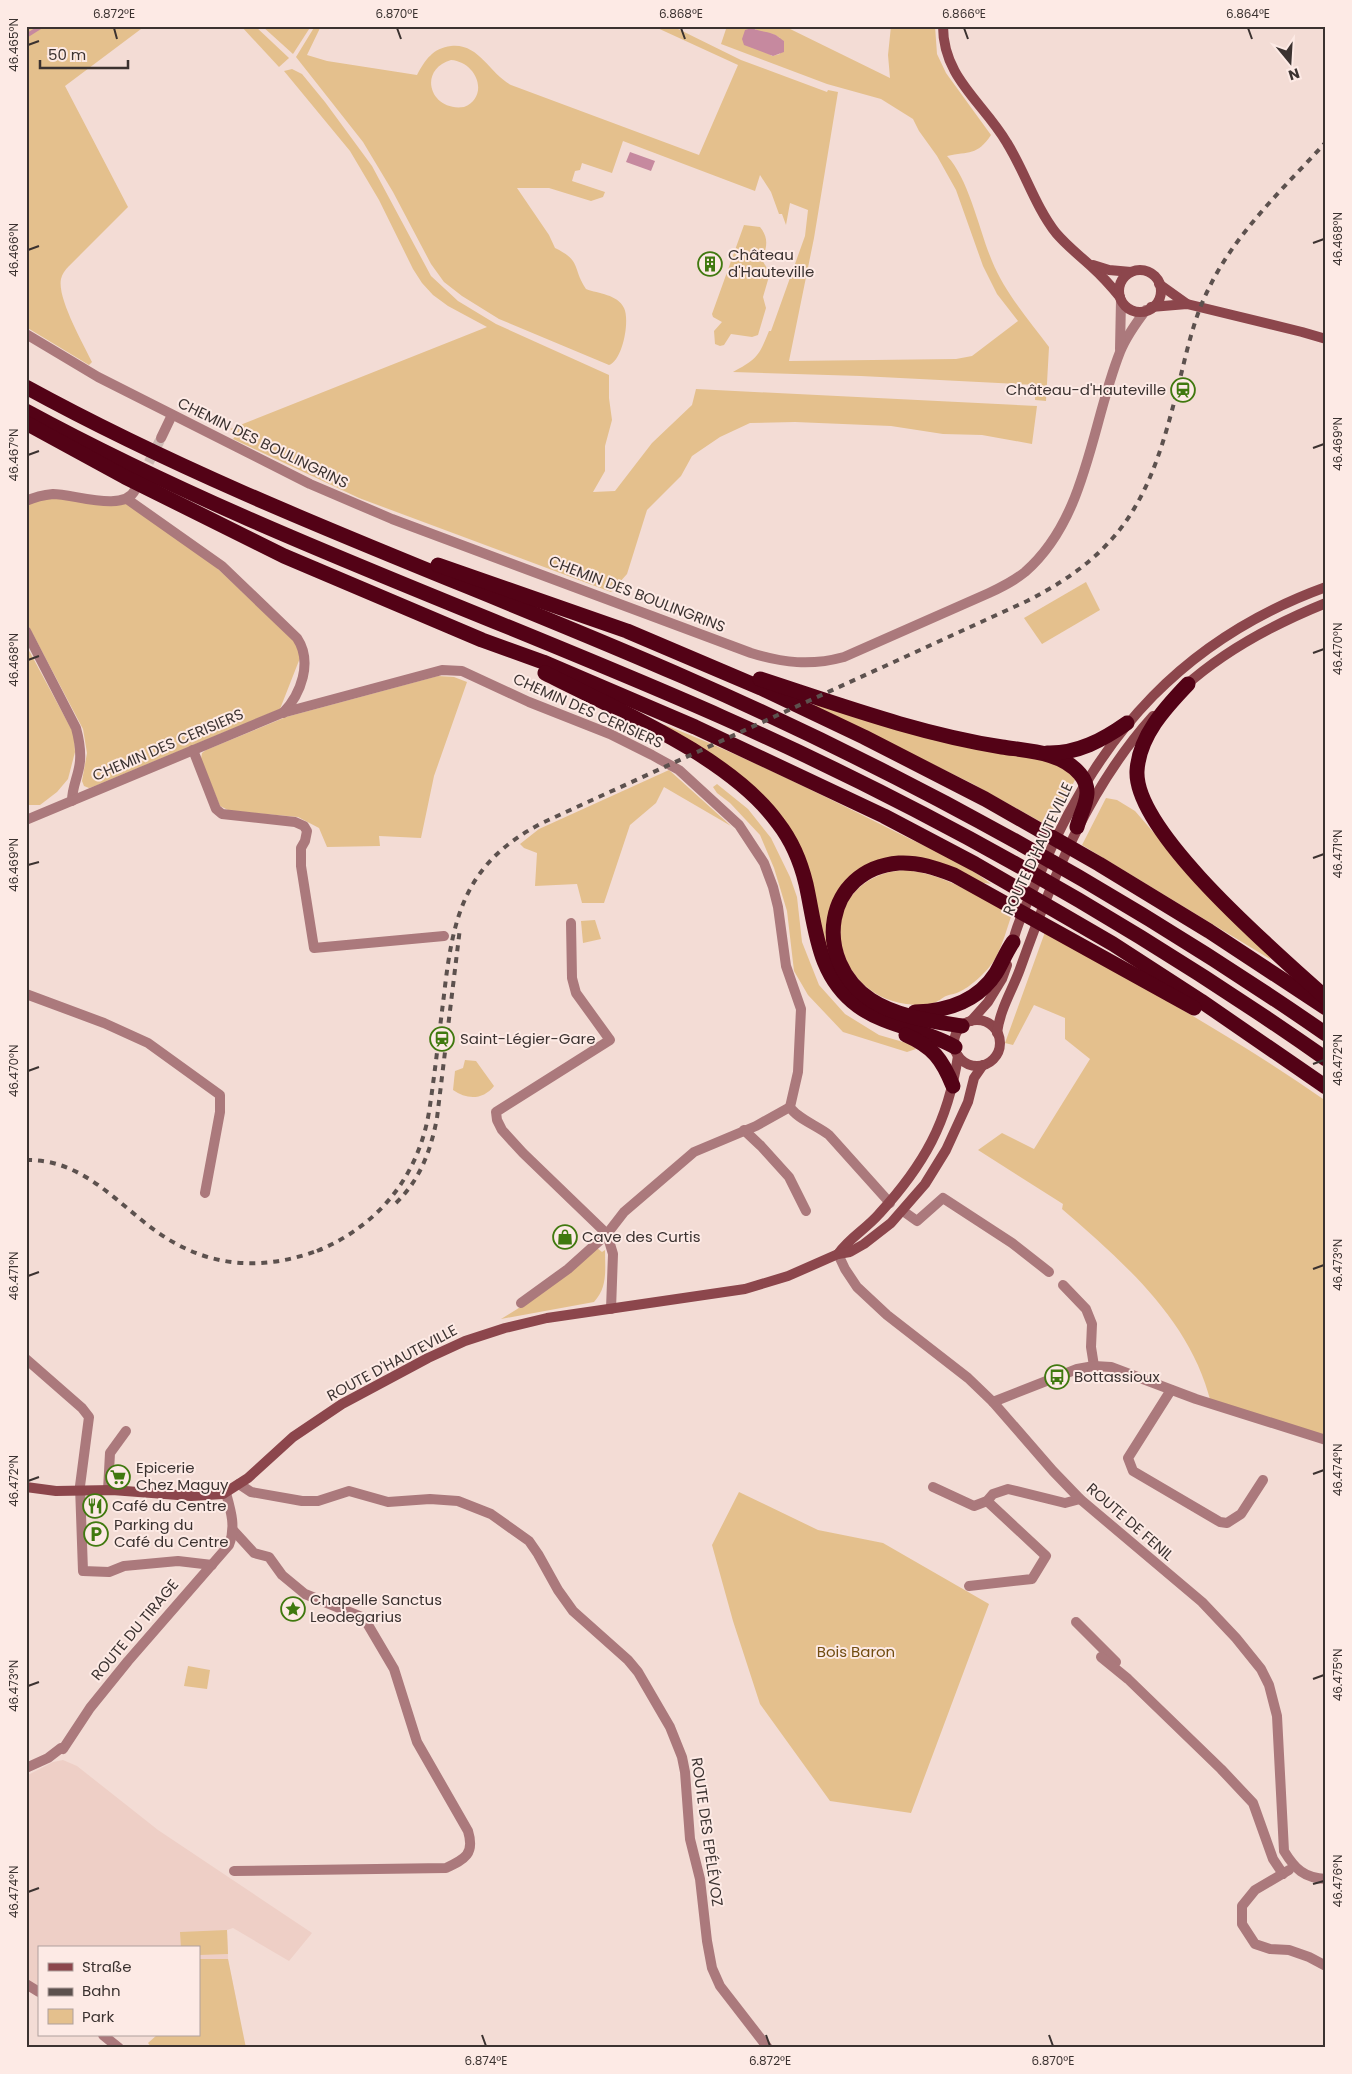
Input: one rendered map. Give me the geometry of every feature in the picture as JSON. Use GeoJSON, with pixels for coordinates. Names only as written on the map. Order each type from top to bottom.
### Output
{"type":"FeatureCollection","features":[{"type":"Feature","properties":{"kind":"highway"},"geometry":{"type":"LineString","coordinates":[[26,387],[157,454],[300,518],[677,674],[808,732],[903,779],[1088,880],[1222,964],[1326,1034]]}},
{"type":"Feature","properties":{"kind":"highway"},"geometry":{"type":"LineString","coordinates":[[26,411],[139,468],[255,522],[650,686],[806,755],[877,790],[1078,899],[1211,982],[1326,1059]]}},
{"type":"Feature","properties":{"kind":"highway"},"geometry":{"type":"LineString","coordinates":[[26,423],[125,477],[237,534],[300,563],[482,640],[543,662],[695,728],[791,771],[891,820],[983,868],[1113,944],[1326,1087]]}},
{"type":"Feature","properties":{"kind":"highway"},"geometry":{"type":"LineString","coordinates":[[300,518],[627,631],[722,667],[871,715],[972,741],[1040,753],[1063,753],[1081,748],[1101,739],[1127,723]]}},
{"type":"Feature","properties":{"kind":"highway"},"geometry":{"type":"LineString","coordinates":[[627,631],[817,715],[985,800],[1150,894],[1326,1008]]}},
{"type":"Feature","properties":{"kind":"highway"},"geometry":{"type":"LineString","coordinates":[[482,640],[676,741],[706,759],[750,791],[778,823],[790,841],[799,861],[806,884],[820,953],[835,985],[857,1006],[894,1018],[936,1038],[956,1051]]}},
{"type":"Feature","properties":{"kind":"highway"},"geometry":{"type":"LineString","coordinates":[[1188,684],[1158,718],[1142,746],[1137,774],[1142,795],[1163,832],[1198,875],[1275,953],[1326,998]]}},
{"type":"Feature","properties":{"kind":"highway"},"geometry":{"type":"LineString","coordinates":[[1040,753],[1067,764],[1077,771],[1085,782],[1088,795],[1071,824]]}},
{"type":"Feature","properties":{"kind":"highway"},"geometry":{"type":"LineString","coordinates":[[953,1086],[943,1062],[937,1055],[923,1044],[899,1031],[894,1018],[851,983],[842,970],[836,956],[832,932],[835,916],[841,901],[855,883],[868,873],[884,866],[899,863],[914,864],[940,869],[969,882],[1280,1057]]}},
{"type":"Feature","properties":{"kind":"highway"},"geometry":{"type":"LineString","coordinates":[[894,1018],[939,1010],[971,997],[989,983],[1015,936]]}},
{"type":"Feature","properties":{"kind":"highway"},"geometry":{"type":"LineString","coordinates":[[894,1018],[966,1023]]}},
{"type":"Feature","properties":{"kind":"main road"},"geometry":{"type":"LineString","coordinates":[[943,26],[945,47],[956,76],[1007,143],[1042,211],[1055,231],[1069,248],[1090,264],[1132,310],[1187,304],[1326,339]]}},
{"type":"Feature","properties":{"kind":"main road"},"geometry":{"type":"LineString","coordinates":[[1090,264],[1109,270],[1131,272],[1140,270],[1155,276],[1159,284],[1159,298],[1149,309]]}},
{"type":"Feature","properties":{"kind":"main road"},"geometry":{"type":"LineString","coordinates":[[1121,299],[1119,288],[1122,280],[1131,272]]}},
{"type":"Feature","properties":{"kind":"main road"},"geometry":{"type":"LineString","coordinates":[[1159,284],[1187,304]]}},
{"type":"Feature","properties":{"kind":"main road","name":"ROUTE D'HAUTEVILLE"},"geometry":{"type":"LineString","coordinates":[[1085,782],[1127,723],[1178,672],[1215,643],[1277,606],[1326,587]]}},
{"type":"Feature","properties":{"kind":"main road","name":"ROUTE D'HAUTEVILLE"},"geometry":{"type":"LineString","coordinates":[[966,1023],[988,1002],[1002,979],[1010,958],[1015,936],[1071,824],[1087,814],[1114,765],[1128,745],[1153,716],[1224,655],[1284,621],[1326,603]]}},
{"type":"Feature","properties":{"kind":"main road","name":"ROUTE D'HAUTEVILLE"},"geometry":{"type":"LineString","coordinates":[[997,1033],[1004,1006],[1017,978],[1071,824]]}},
{"type":"Feature","properties":{"kind":"main road"},"geometry":{"type":"LineString","coordinates":[[985,1022],[993,1027],[1000,1043],[997,1053],[990,1061],[983,1065],[974,1078],[968,1102],[946,1150],[924,1184],[903,1211],[864,1244],[850,1252],[838,1254],[845,1245],[873,1221],[890,1203],[912,1175],[933,1142],[950,1100],[953,1086],[956,1033],[966,1023],[985,1022]]}},
{"type":"Feature","properties":{"kind":"main road"},"geometry":{"type":"LineString","coordinates":[[956,1051],[969,1064],[983,1065]]}},
{"type":"Feature","properties":{"kind":"main road"},"geometry":{"type":"LineString","coordinates":[[890,1203],[903,1211]]}},
{"type":"Feature","properties":{"kind":"main road","name":"ROUTE D'HAUTEVILLE"},"geometry":{"type":"LineString","coordinates":[[226,1493],[308,1426],[342,1404],[440,1352],[479,1336],[512,1326],[568,1314],[745,1289],[800,1272],[838,1254]]}},
{"type":"Feature","properties":{"kind":"main road"},"geometry":{"type":"LineString","coordinates":[[26,1487],[56,1491],[108,1490],[199,1496],[226,1493]]}},
{"type":"Feature","properties":{"kind":"street","name":"CHEMIN DES BOULINGRINS"},"geometry":{"type":"LineString","coordinates":[[26,334],[98,377],[172,415],[310,484],[392,519],[751,653],[787,662],[820,662],[844,657],[1011,582],[1039,559],[1050,546],[1067,515],[1081,478],[1120,351],[1121,299]]}},
{"type":"Feature","properties":{"kind":"street","name":"CHEMIN DES BOULINGRINS"},"geometry":{"type":"LineString","coordinates":[[1120,351],[1149,309]]}},
{"type":"Feature","properties":{"kind":"street"},"geometry":{"type":"LineString","coordinates":[[161,438],[172,415]]}},
{"type":"Feature","properties":{"kind":"street"},"geometry":{"type":"LineString","coordinates":[[26,501],[55,494],[112,502],[128,499],[135,490]]}},
{"type":"Feature","properties":{"kind":"street"},"geometry":{"type":"LineString","coordinates":[[128,499],[222,566],[297,638],[303,647],[304,674],[300,688],[291,704],[282,713]]}},
{"type":"Feature","properties":{"kind":"street"},"geometry":{"type":"LineString","coordinates":[[26,631],[76,728],[80,743],[80,762],[73,785],[72,801]]}},
{"type":"Feature","properties":{"kind":"street","name":"CHEMIN DES CERISIERS"},"geometry":{"type":"LineString","coordinates":[[27,819],[282,713],[442,670],[462,671],[529,702],[610,734],[679,770],[740,825],[764,863],[773,887],[778,907],[786,966],[800,1003],[802,1014],[797,1077],[790,1099],[790,1107]]}},
{"type":"Feature","properties":{"kind":"street"},"geometry":{"type":"LineString","coordinates":[[193,750],[216,809],[222,814],[295,822],[304,826],[307,831],[301,848],[301,866],[314,948],[444,936]]}},
{"type":"Feature","properties":{"kind":"street"},"geometry":{"type":"LineString","coordinates":[[571,923],[572,978],[576,993],[610,1040],[496,1112],[497,1120],[502,1130],[517,1148],[607,1234],[613,1254],[611,1309]]}},
{"type":"Feature","properties":{"kind":"street"},"geometry":{"type":"LineString","coordinates":[[26,994],[148,1043],[220,1095],[220,1112],[205,1193]]}},
{"type":"Feature","properties":{"kind":"street"},"geometry":{"type":"LineString","coordinates":[[521,1303],[568,1269],[607,1234],[624,1212],[694,1152],[790,1107],[800,1117],[829,1135],[890,1203]]}},
{"type":"Feature","properties":{"kind":"street"},"geometry":{"type":"LineString","coordinates":[[744,1130],[789,1177],[806,1211]]}},
{"type":"Feature","properties":{"kind":"street"},"geometry":{"type":"LineString","coordinates":[[903,1211],[916,1221],[943,1198],[1012,1243],[1050,1272]]}},
{"type":"Feature","properties":{"kind":"street","name":"ROUTE DE FENIL"},"geometry":{"type":"LineString","coordinates":[[838,1254],[845,1269],[858,1287],[887,1315],[968,1378],[993,1402],[1080,1499],[1202,1602],[1236,1638],[1261,1669],[1269,1685],[1277,1716],[1284,1851],[1294,1867]]}},
{"type":"Feature","properties":{"kind":"street"},"geometry":{"type":"LineString","coordinates":[[1063,1285],[1086,1309],[1092,1324],[1091,1348],[1094,1366]]}},
{"type":"Feature","properties":{"kind":"street"},"geometry":{"type":"LineString","coordinates":[[26,1359],[82,1408],[89,1417],[80,1491],[83,1571],[108,1572],[124,1566],[178,1561],[212,1565]]}},
{"type":"Feature","properties":{"kind":"street"},"geometry":{"type":"LineString","coordinates":[[993,1402],[1077,1369],[1094,1366],[1111,1367],[1171,1390],[1326,1440]]}},
{"type":"Feature","properties":{"kind":"street"},"geometry":{"type":"LineString","coordinates":[[1171,1390],[1128,1458],[1133,1471],[1220,1522],[1227,1523],[1241,1514],[1263,1480]]}},
{"type":"Feature","properties":{"kind":"street"},"geometry":{"type":"LineString","coordinates":[[108,1490],[110,1453],[126,1431]]}},
{"type":"Feature","properties":{"kind":"street","name":"ROUTE DES EPÉLÉVOZ"},"geometry":{"type":"LineString","coordinates":[[239,1484],[251,1492],[302,1501],[324,1500],[349,1491],[388,1502],[430,1499],[458,1501],[491,1514],[529,1541],[558,1590],[573,1611],[634,1667],[670,1727],[682,1757],[685,1772],[690,1839],[700,1879],[712,1968],[720,1986],[768,2048]]}},
{"type":"Feature","properties":{"kind":"street"},"geometry":{"type":"LineString","coordinates":[[933,1487],[974,1506],[987,1501],[993,1494],[1008,1489],[1065,1503],[1080,1499]]}},
{"type":"Feature","properties":{"kind":"street"},"geometry":{"type":"LineString","coordinates":[[226,1493],[233,1530],[254,1553],[269,1557],[282,1575],[305,1594],[364,1618],[394,1669],[417,1742],[468,1831],[472,1842],[469,1852],[461,1861],[446,1868],[234,1871]]}},
{"type":"Feature","properties":{"kind":"street"},"geometry":{"type":"LineString","coordinates":[[968,1586],[1032,1579],[1046,1556],[987,1501]]}},
{"type":"Feature","properties":{"kind":"street","name":"ROUTE DU TIRAGE"},"geometry":{"type":"LineString","coordinates":[[26,1768],[48,1758],[61,1748],[63,1749],[90,1708],[128,1661],[229,1545],[233,1530]]}},
{"type":"Feature","properties":{"kind":"street"},"geometry":{"type":"LineString","coordinates":[[1076,1622],[1122,1668],[1128,1679]]}},
{"type":"Feature","properties":{"kind":"street"},"geometry":{"type":"LineString","coordinates":[[1101,1657],[1128,1679],[1222,1768],[1252,1803],[1272,1859],[1283,1874]]}},
{"type":"Feature","properties":{"kind":"street"},"geometry":{"type":"LineString","coordinates":[[1326,1879],[1317,1879],[1304,1874],[1294,1867],[1255,1890],[1242,1906],[1242,1924],[1255,1944],[1270,1949],[1296,1952],[1309,1956],[1326,1966]]}},
{"type":"Feature","properties":{"kind":"street"},"geometry":{"type":"LineString","coordinates":[[26,1984],[38,1991]]}},
{"type":"Feature","properties":{"kind":"street"},"geometry":{"type":"LineString","coordinates":[[104,2036],[120,2048]]}},
{"type":"Feature","properties":{"kind":"shaded area"},"geometry":{"type":"Polygon","coordinates":[[[752,28],[779,37],[784,41],[784,52],[773,56],[744,45],[742,39],[745,30],[752,28]]]}},
{"type":"Feature","properties":{"kind":"shaded area"},"geometry":{"type":"Polygon","coordinates":[[[630,152],[655,161],[651,171],[626,162],[630,152]]]}},
{"type":"Feature","properties":{"kind":"shaded area"},"geometry":{"type":"Polygon","coordinates":[[[63,1760],[77,1766],[158,1830],[312,1933],[289,1961],[233,1928],[227,1930],[228,1959],[237,2003],[200,2010],[200,1946],[38,1946],[38,1987],[26,1979],[26,1776],[53,1762],[63,1760]]]}},
{"type":"Feature","properties":{"kind":"green space"},"geometry":{"type":"Polygon","coordinates":[[[26,26],[145,26],[65,86],[128,207],[68,268],[61,279],[63,297],[67,309],[92,362],[89,365],[26,327],[26,26]]]}},
{"type":"Feature","properties":{"kind":"green space"},"geometry":{"type":"Polygon","coordinates":[[[241,26],[255,26],[289,58],[279,67],[241,26]]]}},
{"type":"Feature","properties":{"kind":"green space"},"geometry":{"type":"Polygon","coordinates":[[[262,26],[311,26],[293,54],[262,26]]]}},
{"type":"Feature","properties":{"kind":"green space"},"geometry":{"type":"Polygon","coordinates":[[[315,26],[321,26],[307,55],[327,61],[417,75],[423,64],[434,52],[445,47],[461,46],[476,54],[503,80],[511,85],[699,155],[738,65],[653,26],[672,26],[741,60],[827,92],[828,90],[838,92],[814,238],[789,361],[956,359],[972,356],[1018,321],[997,294],[983,266],[956,190],[913,119],[881,99],[827,84],[721,44],[727,26],[784,26],[890,78],[888,55],[891,26],[935,26],[937,54],[946,73],[991,135],[977,150],[947,156],[955,166],[967,191],[997,273],[1018,306],[1049,347],[1046,401],[1035,400],[1036,385],[733,372],[747,364],[760,352],[769,331],[771,331],[805,236],[808,210],[790,203],[786,225],[782,214],[779,214],[771,192],[760,175],[755,191],[623,141],[612,173],[582,163],[580,170],[575,171],[572,181],[605,192],[603,197],[591,201],[549,188],[517,188],[549,235],[555,248],[573,261],[586,289],[612,297],[621,303],[624,308],[626,330],[618,356],[614,362],[609,365],[499,319],[462,296],[444,282],[431,264],[393,192],[363,142],[296,57],[315,26]],[[755,29],[768,53],[772,56],[780,54],[780,38],[773,34],[761,33],[755,29]],[[451,60],[440,65],[434,72],[431,81],[432,89],[436,97],[443,103],[452,107],[464,107],[472,102],[477,95],[477,80],[468,67],[460,62],[451,60]]]}},
{"type":"Feature","properties":{"kind":"green space"},"geometry":{"type":"Polygon","coordinates":[[[292,69],[302,74],[372,166],[431,276],[458,301],[496,324],[609,375],[609,398],[612,420],[605,446],[605,471],[593,492],[615,491],[652,443],[692,405],[696,389],[1037,406],[1032,444],[982,435],[943,434],[891,426],[795,422],[750,423],[720,437],[692,456],[681,476],[647,510],[627,574],[611,592],[359,498],[233,439],[238,433],[230,429],[487,327],[448,306],[433,295],[422,283],[413,269],[379,200],[350,151],[284,71],[292,69]]]}},
{"type":"Feature","properties":{"kind":"green space"},"geometry":{"type":"Polygon","coordinates":[[[744,225],[760,227],[765,235],[766,247],[762,260],[770,273],[763,297],[766,308],[758,335],[752,337],[731,334],[724,345],[720,346],[715,344],[714,331],[722,322],[713,317],[712,314],[744,225]]]}},
{"type":"Feature","properties":{"kind":"green space"},"geometry":{"type":"Polygon","coordinates":[[[37,497],[127,499],[217,568],[299,646],[300,658],[280,709],[95,786],[89,788],[84,786],[82,781],[87,753],[83,729],[26,621],[26,503],[37,497]]]}},
{"type":"Feature","properties":{"kind":"green space"},"geometry":{"type":"Polygon","coordinates":[[[1086,582],[1100,610],[1042,644],[1024,618],[1086,582]]]}},
{"type":"Feature","properties":{"kind":"green space"},"geometry":{"type":"Polygon","coordinates":[[[26,645],[74,734],[75,752],[68,779],[57,792],[40,805],[26,805],[26,645]]]}},
{"type":"Feature","properties":{"kind":"green space"},"geometry":{"type":"Polygon","coordinates":[[[438,676],[454,677],[467,682],[434,776],[421,838],[379,836],[380,846],[327,847],[319,828],[298,817],[230,811],[220,806],[201,759],[202,753],[206,750],[286,717],[438,676]]]}},
{"type":"Feature","properties":{"kind":"green space"},"geometry":{"type":"Polygon","coordinates":[[[817,703],[1055,763],[1076,778],[1050,827],[973,784],[815,706],[817,703]]]}},
{"type":"Feature","properties":{"kind":"green space"},"geometry":{"type":"Polygon","coordinates":[[[655,724],[665,725],[779,774],[956,861],[991,884],[978,882],[915,859],[841,890],[837,976],[831,969],[783,821],[655,724]]]}},
{"type":"Feature","properties":{"kind":"green space"},"geometry":{"type":"Polygon","coordinates":[[[669,770],[731,826],[664,787],[656,803],[630,825],[604,903],[582,903],[577,884],[535,886],[537,853],[524,848],[520,844],[539,829],[669,770]]]}},
{"type":"Feature","properties":{"kind":"green space"},"geometry":{"type":"Polygon","coordinates":[[[717,784],[748,809],[771,838],[790,877],[797,897],[802,942],[819,985],[845,1014],[879,1035],[910,1044],[916,1049],[907,1052],[843,1032],[808,995],[794,971],[787,911],[774,868],[760,835],[730,803],[717,793],[713,787],[717,784]]]}},
{"type":"Feature","properties":{"kind":"green space"},"geometry":{"type":"Polygon","coordinates":[[[1106,798],[1117,800],[1135,811],[1167,848],[1272,956],[1270,959],[1082,845],[1106,798]]]}},
{"type":"Feature","properties":{"kind":"green space"},"geometry":{"type":"Polygon","coordinates":[[[905,870],[920,872],[947,881],[1012,914],[1003,941],[993,962],[981,976],[961,991],[927,1005],[906,1004],[881,996],[862,982],[848,964],[841,943],[841,921],[848,901],[863,885],[886,873],[905,870]]]}},
{"type":"Feature","properties":{"kind":"green space"},"geometry":{"type":"Polygon","coordinates":[[[595,920],[601,939],[583,943],[581,921],[595,920]]]}},
{"type":"Feature","properties":{"kind":"green space"},"geometry":{"type":"Polygon","coordinates":[[[1045,932],[1223,1034],[1326,1101],[1326,1440],[1211,1403],[1201,1373],[1188,1345],[1171,1319],[1131,1272],[1062,1209],[1063,1204],[978,1150],[1002,1133],[1034,1149],[1090,1059],[1065,1039],[1065,1018],[1034,1005],[1013,1045],[1005,1043],[1045,932]]]}},
{"type":"Feature","properties":{"kind":"green space"},"geometry":{"type":"Polygon","coordinates":[[[465,1060],[476,1061],[494,1086],[490,1091],[480,1096],[469,1097],[453,1090],[455,1071],[463,1068],[465,1060]]]}},
{"type":"Feature","properties":{"kind":"green space"},"geometry":{"type":"Polygon","coordinates":[[[597,1248],[602,1252],[605,1250],[605,1271],[602,1290],[594,1302],[501,1319],[522,1306],[597,1248]]]}},
{"type":"Feature","properties":{"kind":"green space","name":"Bois Baron"},"geometry":{"type":"Polygon","coordinates":[[[739,1492],[818,1530],[883,1543],[989,1604],[911,1813],[830,1801],[760,1704],[733,1621],[712,1545],[739,1492]]]}},
{"type":"Feature","properties":{"kind":"green space"},"geometry":{"type":"Polygon","coordinates":[[[188,1666],[210,1670],[207,1689],[184,1686],[188,1666]]]}},
{"type":"Feature","properties":{"kind":"green space"},"geometry":{"type":"Polygon","coordinates":[[[227,1930],[228,1954],[200,1955],[200,1946],[181,1946],[180,1932],[227,1930]]]}},
{"type":"Feature","properties":{"kind":"green space"},"geometry":{"type":"Polygon","coordinates":[[[200,1959],[228,1959],[246,2048],[152,2048],[148,2043],[156,2036],[200,2036],[200,1959]]]}},
{"type":"Feature","properties":{"kind":"waterway"},"geometry":{"type":"LineString","coordinates":[[26,36],[42,26]]}},
{"type":"Feature","properties":{"kind":"tunnel"},"geometry":{"type":"LineString","coordinates":[[142,476],[161,438]]}},
{"type":"Feature","properties":{"kind":"railway"},"geometry":{"type":"LineString","coordinates":[[317,1251],[339,1241],[359,1228],[376,1213],[405,1178],[415,1158],[424,1136],[429,1112],[452,940],[467,894],[495,856],[516,839],[542,823],[1027,601],[1090,561],[1112,539],[1131,514],[1158,458],[1198,313],[1219,269],[1261,212],[1326,142]]}},
{"type":"Feature","properties":{"kind":"railway"},"geometry":{"type":"LineString","coordinates":[[396,1203],[412,1185],[423,1164],[428,1153],[437,1118],[460,928]]}},
{"type":"Feature","properties":{"kind":"railway"},"geometry":{"type":"LineString","coordinates":[[26,1160],[44,1161],[76,1172],[104,1189],[165,1237],[186,1249],[207,1257],[229,1262],[274,1262],[322,1249]]}},
{"type":"Feature","properties":{"kind":"place","name":"Château d'Hauteville"},"geometry":{"type":"Point","coordinates":[710,264]}},
{"type":"Feature","properties":{"kind":"place","name":"Château-d'Hauteville"},"geometry":{"type":"Point","coordinates":[1183,390]}},
{"type":"Feature","properties":{"kind":"place","name":"Saint-Légier-Gare"},"geometry":{"type":"Point","coordinates":[442,1039]}},
{"type":"Feature","properties":{"kind":"place","name":"Cave des Curtis"},"geometry":{"type":"Point","coordinates":[565,1237]}},
{"type":"Feature","properties":{"kind":"place","name":"Bottassioux"},"geometry":{"type":"Point","coordinates":[1057,1377]}},
{"type":"Feature","properties":{"kind":"place","name":"Epicerie Chez Maguy"},"geometry":{"type":"Point","coordinates":[118,1477]}},
{"type":"Feature","properties":{"kind":"place","name":"Café du Centre"},"geometry":{"type":"Point","coordinates":[95,1506]}},
{"type":"Feature","properties":{"kind":"place","name":"Parking du Café du Centre"},"geometry":{"type":"Point","coordinates":[96,1534]}},
{"type":"Feature","properties":{"kind":"place","name":"Chapelle Sanctus Leodegarius"},"geometry":{"type":"Point","coordinates":[293,1609]}}]}
